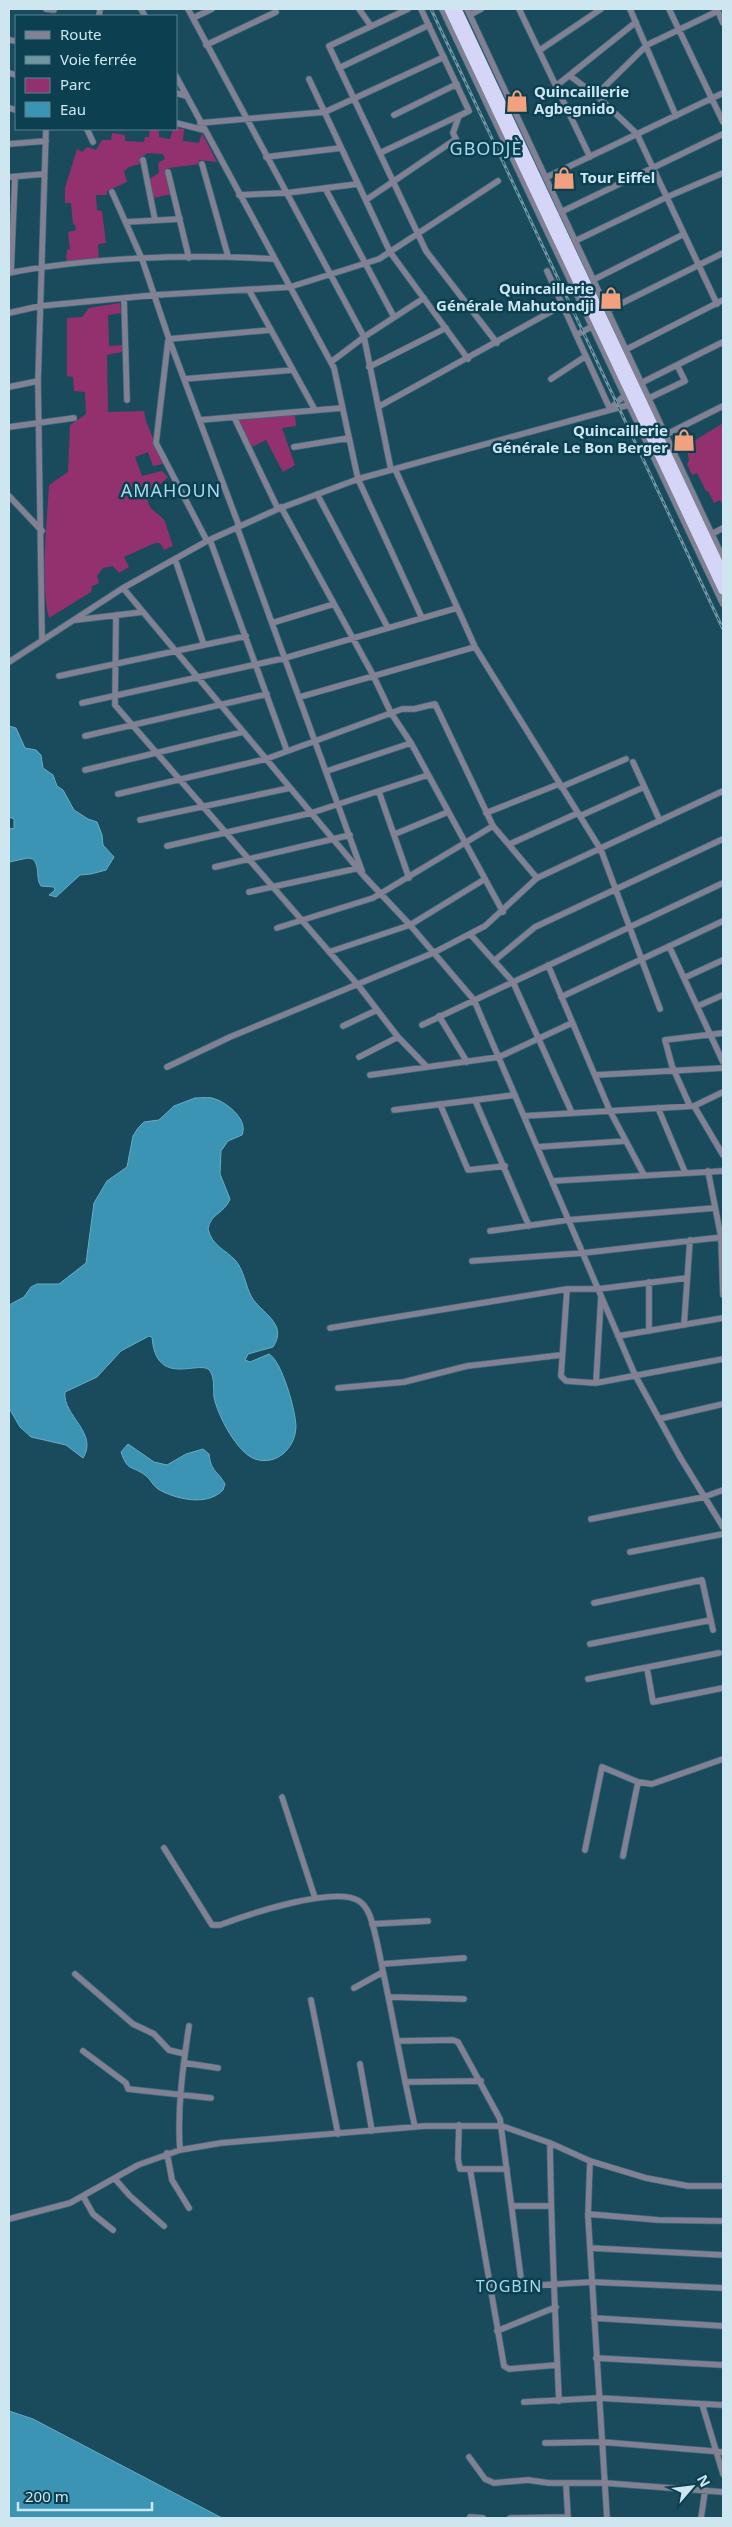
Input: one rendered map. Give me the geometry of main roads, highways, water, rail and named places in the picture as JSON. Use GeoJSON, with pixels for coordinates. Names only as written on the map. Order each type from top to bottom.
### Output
{"type":"FeatureCollection","features":[{"type":"Feature","properties":{"kind":"highway"},"geometry":{"type":"LineString","coordinates":[[449,9],[634,388]]}},
{"type":"Feature","properties":{"kind":"highway"},"geometry":{"type":"LineString","coordinates":[[457,9],[634,388],[723,590]]}},
{"type":"Feature","properties":{"kind":"highway"},"geometry":{"type":"LineString","coordinates":[[640,402],[723,573]]}},
{"type":"Feature","properties":{"kind":"water"},"geometry":{"type":"Polygon","coordinates":[[[9,726],[16,728],[25,748],[36,750],[41,755],[43,768],[53,775],[57,786],[63,790],[74,810],[88,819],[97,822],[102,835],[103,845],[114,857],[106,870],[80,875],[56,897],[49,895],[55,890],[54,887],[41,886],[39,883],[37,866],[33,859],[28,858],[9,862],[9,828],[14,829],[14,819],[9,817],[9,726]]]}},
{"type":"Feature","properties":{"kind":"water"},"geometry":{"type":"Polygon","coordinates":[[[195,1098],[212,1098],[223,1103],[239,1117],[242,1123],[242,1135],[228,1141],[221,1151],[220,1174],[230,1199],[228,1204],[209,1224],[208,1229],[216,1244],[238,1264],[251,1296],[271,1319],[278,1331],[273,1347],[248,1354],[245,1360],[250,1362],[269,1354],[279,1366],[291,1399],[296,1427],[295,1435],[288,1449],[277,1458],[263,1461],[248,1455],[235,1441],[219,1413],[214,1397],[213,1380],[210,1371],[205,1368],[170,1368],[161,1363],[155,1353],[152,1337],[149,1336],[121,1351],[97,1377],[65,1392],[69,1408],[87,1440],[87,1449],[83,1458],[66,1445],[31,1437],[20,1427],[9,1408],[9,1305],[24,1297],[31,1287],[37,1284],[59,1284],[86,1263],[94,1203],[107,1181],[127,1167],[133,1136],[138,1128],[144,1122],[159,1120],[174,1106],[195,1098]]]}},
{"type":"Feature","properties":{"kind":"water"},"geometry":{"type":"Polygon","coordinates":[[[128,1444],[154,1462],[167,1465],[186,1454],[203,1449],[209,1454],[213,1468],[225,1484],[223,1490],[216,1495],[200,1500],[191,1500],[165,1493],[156,1487],[147,1476],[126,1463],[121,1452],[128,1444]]]}},
{"type":"Feature","properties":{"kind":"water"},"geometry":{"type":"Polygon","coordinates":[[[9,2411],[33,2419],[222,2518],[9,2518],[9,2411]]]}},
{"type":"Feature","properties":{"kind":"railway"},"geometry":{"type":"LineString","coordinates":[[431,9],[723,629]]}},
{"type":"Feature","properties":{"kind":"place","name":"Quincaillerie Agbegnido"},"geometry":{"type":"Point","coordinates":[517,101]}},
{"type":"Feature","properties":{"kind":"place","name":"Tour Eiffel"},"geometry":{"type":"Point","coordinates":[564,178]}},
{"type":"Feature","properties":{"kind":"place","name":"Quincaillerie Générale Mahutondji"},"geometry":{"type":"Point","coordinates":[611,298]}},
{"type":"Feature","properties":{"kind":"place","name":"Quincaillerie Générale Le Bon Berger"},"geometry":{"type":"Point","coordinates":[684,440]}},
{"type":"Feature","properties":{"kind":"district","name":"GBODJÈ"},"geometry":{"type":"Point","coordinates":[486,149]}},
{"type":"Feature","properties":{"kind":"district","name":"AMAHOUN"},"geometry":{"type":"Point","coordinates":[171,491]}},
{"type":"Feature","properties":{"kind":"district","name":"TOGBIN"},"geometry":{"type":"Point","coordinates":[509,2286]}}]}
